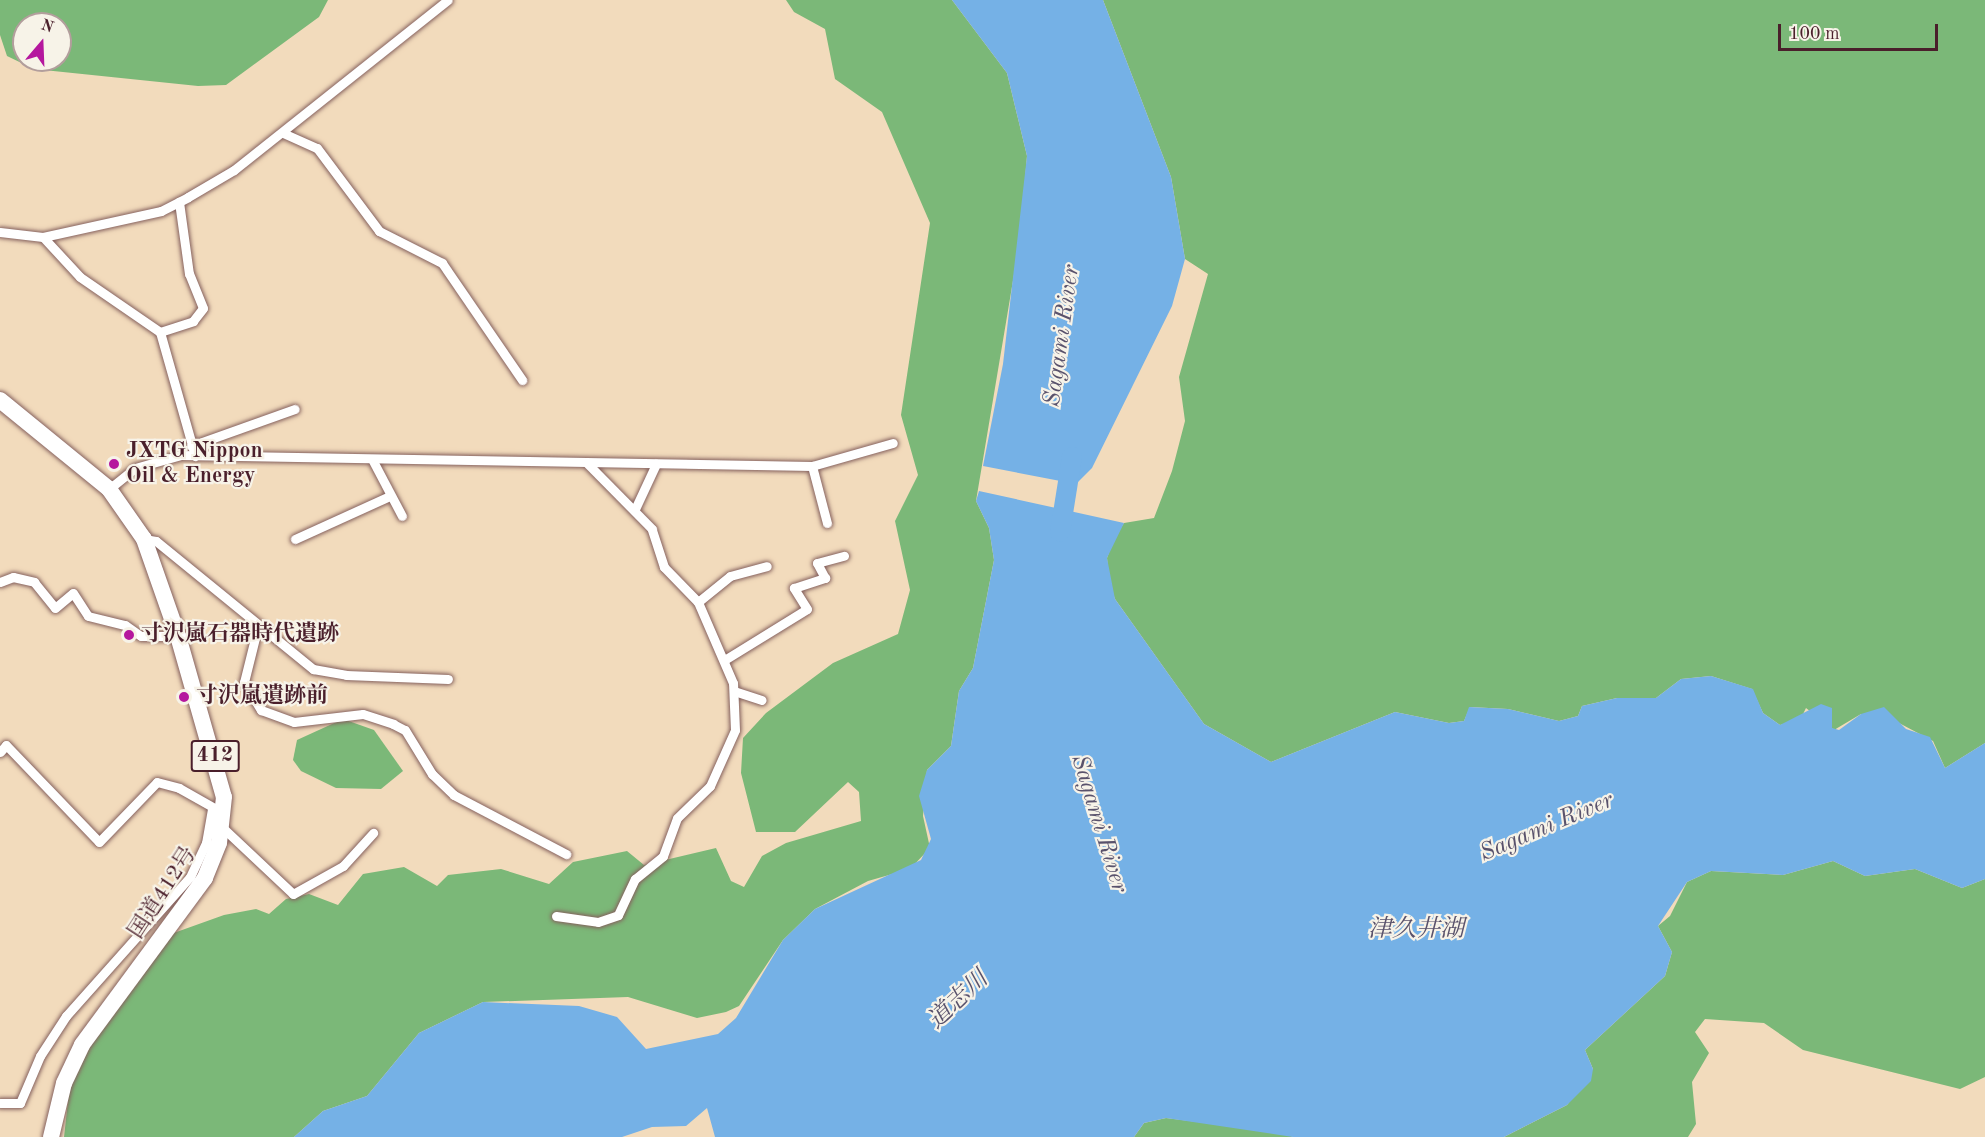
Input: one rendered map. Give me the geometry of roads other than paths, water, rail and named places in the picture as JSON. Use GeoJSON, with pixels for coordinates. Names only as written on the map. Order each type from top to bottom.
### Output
{"type":"FeatureCollection","features":[{"type":"Feature","properties":{"kind":"highway","name":"国道412号"},"geometry":{"type":"LineString","coordinates":[[0,400],[109,489],[144,538],[178,636],[218,764],[218,810],[222,828],[199,887],[82,1046],[64,1083],[51,1137]]}},
{"type":"Feature","properties":{"kind":"street"},"geometry":{"type":"LineString","coordinates":[[0,232],[43,237],[161,211],[283,133],[447,0]]}},
{"type":"Feature","properties":{"kind":"street"},"geometry":{"type":"LineString","coordinates":[[283,133],[317,148],[378,231],[442,263],[522,380]]}},
{"type":"Feature","properties":{"kind":"street"},"geometry":{"type":"LineString","coordinates":[[160,332],[193,321],[202,308],[189,274],[179,201]]}},
{"type":"Feature","properties":{"kind":"street"},"geometry":{"type":"LineString","coordinates":[[43,237],[80,278],[160,332],[193,451]]}},
{"type":"Feature","properties":{"kind":"street"},"geometry":{"type":"LineString","coordinates":[[109,489],[135,468],[159,458],[193,451],[295,409]]}},
{"type":"Feature","properties":{"kind":"street"},"geometry":{"type":"LineString","coordinates":[[193,451],[373,460],[812,466],[892,443]]}},
{"type":"Feature","properties":{"kind":"street"},"geometry":{"type":"LineString","coordinates":[[373,460],[402,516]]}},
{"type":"Feature","properties":{"kind":"street"},"geometry":{"type":"LineString","coordinates":[[556,916],[598,922],[618,915],[635,879],[663,856],[677,818],[710,786],[735,730],[734,691],[726,659],[698,602],[664,567],[652,529],[635,509],[587,463]]}},
{"type":"Feature","properties":{"kind":"street"},"geometry":{"type":"LineString","coordinates":[[635,509],[656,464]]}},
{"type":"Feature","properties":{"kind":"street"},"geometry":{"type":"LineString","coordinates":[[812,466],[827,523]]}},
{"type":"Feature","properties":{"kind":"street"},"geometry":{"type":"LineString","coordinates":[[295,538],[390,496]]}},
{"type":"Feature","properties":{"kind":"street"},"geometry":{"type":"LineString","coordinates":[[144,538],[156,541],[313,669],[346,675],[448,679]]}},
{"type":"Feature","properties":{"kind":"street"},"geometry":{"type":"LineString","coordinates":[[726,659],[807,609],[794,588],[825,578],[817,563],[844,556]]}},
{"type":"Feature","properties":{"kind":"street"},"geometry":{"type":"LineString","coordinates":[[698,602],[730,576],[767,566]]}},
{"type":"Feature","properties":{"kind":"street"},"geometry":{"type":"LineString","coordinates":[[0,582],[13,577],[34,582],[55,608],[73,593],[90,617],[129,626],[141,636],[178,636]]}},
{"type":"Feature","properties":{"kind":"street"},"geometry":{"type":"LineString","coordinates":[[258,626],[244,682],[261,710],[294,722],[363,714],[393,724],[405,730],[432,774],[454,795],[566,854]]}},
{"type":"Feature","properties":{"kind":"street"},"geometry":{"type":"LineString","coordinates":[[734,691],[762,700]]}},
{"type":"Feature","properties":{"kind":"street"},"geometry":{"type":"LineString","coordinates":[[0,752],[6,744],[99,842],[156,782],[179,788],[218,810],[190,877],[66,1016],[40,1056],[20,1103],[0,1103]]}},
{"type":"Feature","properties":{"kind":"street"},"geometry":{"type":"LineString","coordinates":[[222,828],[293,894],[343,866],[373,832]]}},
{"type":"Feature","properties":{"kind":"water"},"geometry":{"type":"Polygon","coordinates":[[[952,0],[1103,0],[1171,177],[1185,259],[1172,306],[1092,468],[1076,484],[983,466],[1003,364],[1027,156],[1007,73],[952,0]]]}},
{"type":"Feature","properties":{"kind":"water","name":"津久井湖"},"geometry":{"type":"Polygon","coordinates":[[[979,491],[1124,523],[1107,558],[1115,599],[1204,724],[1271,762],[1395,712],[1449,723],[1464,721],[1469,707],[1508,709],[1559,721],[1578,716],[1582,706],[1617,698],[1656,698],[1681,679],[1711,676],[1753,689],[1763,713],[1780,725],[1821,704],[1832,708],[1832,728],[1839,730],[1861,714],[1884,707],[1906,729],[1930,737],[1945,768],[1985,743],[1985,879],[1962,888],[1915,869],[1865,876],[1833,861],[1783,875],[1711,871],[1687,882],[1658,926],[1672,952],[1665,976],[1585,1050],[1593,1069],[1591,1081],[1567,1105],[1504,1137],[1293,1137],[1166,1118],[1144,1123],[1134,1137],[715,1137],[707,1108],[686,1126],[652,1127],[622,1137],[294,1137],[323,1111],[367,1096],[419,1033],[483,1002],[579,1006],[617,1017],[646,1049],[718,1034],[736,1018],[783,940],[815,909],[921,860],[931,839],[919,796],[927,770],[951,746],[959,691],[973,668],[994,560],[989,528],[976,501],[979,491]]]}},
{"type":"Feature","properties":{"kind":"waterway","name":"Sagami River"},"geometry":{"type":"LineString","coordinates":[[1060,532],[1072,457]]}},
{"type":"Feature","properties":{"kind":"place","name":"JXTG Nippon Oil & Energy"},"geometry":{"type":"Point","coordinates":[114,464]}},
{"type":"Feature","properties":{"kind":"place","name":"寸沢嵐石器時代遺跡"},"geometry":{"type":"Point","coordinates":[129,635]}},
{"type":"Feature","properties":{"kind":"place","name":"寸沢嵐遺跡前"},"geometry":{"type":"Point","coordinates":[184,697]}},
{"type":"Feature","properties":{"kind":"water label","name":"道志川"},"geometry":{"type":"Point","coordinates":[959,1001]}}]}
